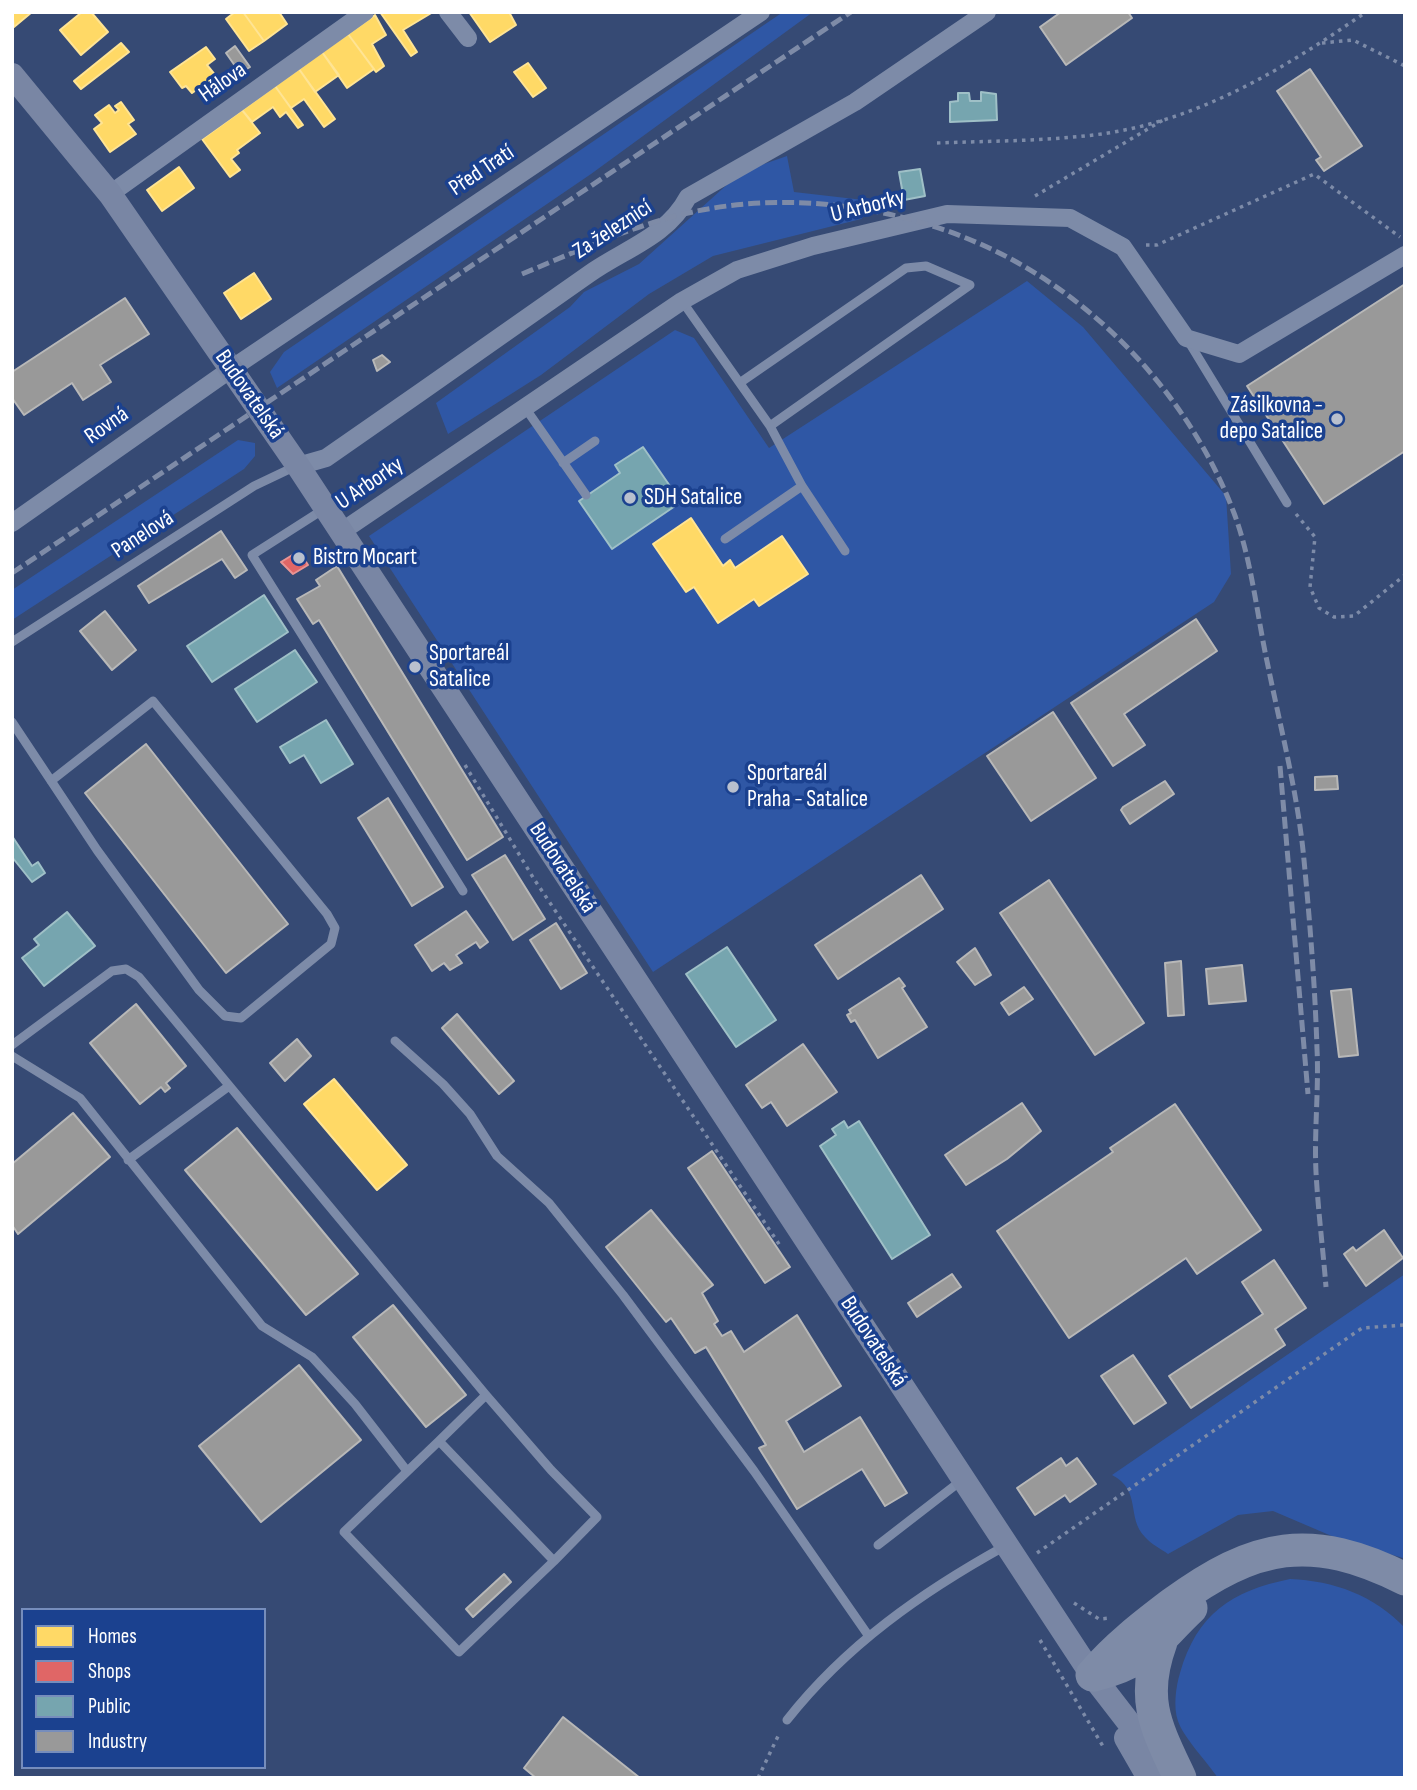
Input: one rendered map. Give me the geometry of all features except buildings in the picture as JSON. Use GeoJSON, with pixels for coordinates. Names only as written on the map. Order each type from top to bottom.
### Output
{"type":"FeatureCollection","features":[{"type":"Feature","properties":{"kind":"highway"},"geometry":{"type":"LineString","coordinates":[[1092,1675],[1124,1641],[1188,1593],[1225,1569],[1252,1558],[1284,1550],[1340,1554],[1365,1561],[1405,1580]]}},
{"type":"Feature","properties":{"kind":"highway"},"geometry":{"type":"LineString","coordinates":[[1092,1675],[1122,1668],[1139,1659],[1160,1642],[1181,1617],[1216,1590],[1237,1578],[1270,1567],[1309,1564],[1334,1566],[1373,1579],[1405,1599]]}},
{"type":"Feature","properties":{"kind":"highway"},"geometry":{"type":"LineString","coordinates":[[1160,1642],[1151,1672],[1151,1706],[1157,1729],[1180,1778]]}},
{"type":"Feature","properties":{"kind":"street","name":"Hálova"},"geometry":{"type":"LineString","coordinates":[[110,194],[365,12]]}},
{"type":"Feature","properties":{"kind":"street"},"geometry":{"type":"LineString","coordinates":[[448,12],[468,38]]}},
{"type":"Feature","properties":{"kind":"street","name":"Před Tratí"},"geometry":{"type":"LineString","coordinates":[[231,369],[761,12]]}},
{"type":"Feature","properties":{"kind":"street","name":"Za železnicí"},"geometry":{"type":"LineString","coordinates":[[298,466],[326,458],[596,269],[663,230],[679,215],[688,197],[855,102],[988,12]]}},
{"type":"Feature","properties":{"kind":"street","name":"Budovatelská"},"geometry":{"type":"LineString","coordinates":[[12,75],[110,194],[298,466],[963,1479],[1017,1544],[1149,1778]]}},
{"type":"Feature","properties":{"kind":"street","name":"U Arborky"},"geometry":{"type":"LineString","coordinates":[[341,532],[682,301],[737,270],[813,246],[947,214],[1070,218],[1123,247],[1186,338]]}},
{"type":"Feature","properties":{"kind":"street"},"geometry":{"type":"LineString","coordinates":[[1186,338],[1239,354],[1405,255]]}},
{"type":"Feature","properties":{"kind":"street","name":"Rovná"},"geometry":{"type":"LineString","coordinates":[[12,523],[231,369]]}},
{"type":"Feature","properties":{"kind":"street","name":"Budovatelská"},"geometry":{"type":"LineString","coordinates":[[1092,1675],[1172,1778]]}},
{"type":"Feature","properties":{"kind":"lane"},"geometry":{"type":"LineString","coordinates":[[741,382],[906,268],[926,266],[970,285],[770,426]]}},
{"type":"Feature","properties":{"kind":"lane"},"geometry":{"type":"LineString","coordinates":[[682,301],[770,426],[802,485],[845,551]]}},
{"type":"Feature","properties":{"kind":"lane"},"geometry":{"type":"LineString","coordinates":[[1186,338],[1287,503]]}},
{"type":"Feature","properties":{"kind":"lane"},"geometry":{"type":"LineString","coordinates":[[526,409],[586,495]]}},
{"type":"Feature","properties":{"kind":"lane"},"geometry":{"type":"LineString","coordinates":[[563,463],[595,441]]}},
{"type":"Feature","properties":{"kind":"lane","name":"Panelová"},"geometry":{"type":"LineString","coordinates":[[12,642],[254,486],[298,466]]}},
{"type":"Feature","properties":{"kind":"lane"},"geometry":{"type":"LineString","coordinates":[[725,539],[802,485]]}},
{"type":"Feature","properties":{"kind":"lane"},"geometry":{"type":"LineString","coordinates":[[325,508],[252,555],[463,891]]}},
{"type":"Feature","properties":{"kind":"lane"},"geometry":{"type":"LineString","coordinates":[[12,722],[96,850],[199,990],[225,1016],[241,1018],[331,944],[335,928],[327,914],[153,701],[51,781]]}},
{"type":"Feature","properties":{"kind":"lane"},"geometry":{"type":"LineString","coordinates":[[12,1045],[112,971],[126,969],[139,977],[486,1395],[551,1470],[597,1517],[459,1652],[344,1532],[486,1395]]}},
{"type":"Feature","properties":{"kind":"lane"},"geometry":{"type":"LineString","coordinates":[[395,1041],[443,1084],[470,1114],[497,1156],[549,1202],[624,1295],[754,1471],[868,1635]]}},
{"type":"Feature","properties":{"kind":"lane"},"geometry":{"type":"LineString","coordinates":[[12,1056],[80,1098],[262,1326],[312,1357],[355,1404],[407,1471]]}},
{"type":"Feature","properties":{"kind":"lane"},"geometry":{"type":"LineString","coordinates":[[128,1160],[229,1086]]}},
{"type":"Feature","properties":{"kind":"lane"},"geometry":{"type":"LineString","coordinates":[[439,1441],[554,1561]]}},
{"type":"Feature","properties":{"kind":"lane"},"geometry":{"type":"LineString","coordinates":[[878,1545],[963,1479]]}},
{"type":"Feature","properties":{"kind":"lane"},"geometry":{"type":"LineString","coordinates":[[787,1720],[818,1680],[868,1635],[949,1576],[1017,1544]]}},
{"type":"Feature","properties":{"kind":"path"},"geometry":{"type":"LineString","coordinates":[[937,143],[1108,133],[1169,117],[1211,103],[1283,68],[1366,12]]}},
{"type":"Feature","properties":{"kind":"path"},"geometry":{"type":"LineString","coordinates":[[1320,43],[1353,40],[1405,66]]}},
{"type":"Feature","properties":{"kind":"path"},"geometry":{"type":"LineString","coordinates":[[1006,214],[1169,117]]}},
{"type":"Feature","properties":{"kind":"path"},"geometry":{"type":"LineString","coordinates":[[1123,247],[1157,245],[1314,174],[1405,243]]}},
{"type":"Feature","properties":{"kind":"path"},"geometry":{"type":"LineString","coordinates":[[1287,503],[1315,537],[1310,587],[1320,608],[1334,617],[1354,616],[1405,575]]}},
{"type":"Feature","properties":{"kind":"path"},"geometry":{"type":"LineString","coordinates":[[1035,1554],[1362,1328],[1405,1325]]}},
{"type":"Feature","properties":{"kind":"path"},"geometry":{"type":"LineString","coordinates":[[1017,1544],[1035,1554],[1041,1563]]}},
{"type":"Feature","properties":{"kind":"path"},"geometry":{"type":"LineString","coordinates":[[1068,1598],[1099,1619],[1118,1618]]}},
{"type":"Feature","properties":{"kind":"path"},"geometry":{"type":"LineString","coordinates":[[1035,1632],[1110,1757]]}},
{"type":"Feature","properties":{"kind":"path"},"geometry":{"type":"LineString","coordinates":[[758,1778],[787,1720]]}},
{"type":"Feature","properties":{"kind":"shaded area"},"geometry":{"type":"Polygon","coordinates":[[[783,12],[813,12],[591,174],[277,388],[270,372],[284,352],[783,12]]]}},
{"type":"Feature","properties":{"kind":"shaded area"},"geometry":{"type":"Polygon","coordinates":[[[787,156],[794,192],[881,202],[861,219],[713,256],[649,294],[541,375],[448,434],[436,403],[570,307],[584,292],[639,264],[741,172],[787,156]]]}},
{"type":"Feature","properties":{"kind":"shaded area","name":"Sportareál Praha - Satalice"},"geometry":{"type":"Polygon","coordinates":[[[1027,281],[1083,327],[1226,496],[1231,574],[1214,602],[653,972],[369,536],[675,330],[694,338],[769,448],[1027,281]]]}},
{"type":"Feature","properties":{"kind":"shaded area"},"geometry":{"type":"Polygon","coordinates":[[[238,440],[255,443],[255,456],[244,469],[12,620],[12,590],[238,440]]]}},
{"type":"Feature","properties":{"kind":"shaded area"},"geometry":{"type":"Polygon","coordinates":[[[1405,1274],[1403,1558],[1341,1540],[1273,1511],[1238,1515],[1168,1554],[1147,1540],[1139,1529],[1127,1488],[1112,1475],[1405,1274]]]}},
{"type":"Feature","properties":{"kind":"shaded area"},"geometry":{"type":"Polygon","coordinates":[[[1290,1579],[1322,1583],[1352,1592],[1380,1607],[1405,1628],[1405,1778],[1218,1778],[1181,1727],[1176,1709],[1179,1678],[1187,1653],[1207,1620],[1219,1608],[1250,1590],[1290,1579]]]}},
{"type":"Feature","properties":{"kind":"railway"},"geometry":{"type":"LineString","coordinates":[[12,573],[851,12]]}},
{"type":"Feature","properties":{"kind":"railway"},"geometry":{"type":"LineString","coordinates":[[522,274],[636,228],[718,207],[804,203],[890,214],[973,241],[1048,281],[1115,335],[1145,366],[1172,400],[1217,474],[1240,531],[1298,811],[1314,978],[1317,1064],[1316,1172],[1326,1287]]}},
{"type":"Feature","properties":{"kind":"railway"},"geometry":{"type":"LineString","coordinates":[[1280,766],[1308,1094]]}},
{"type":"Feature","properties":{"kind":"place","name":"Zásilkovna - depo Satalice"},"geometry":{"type":"Point","coordinates":[1337,419]}},
{"type":"Feature","properties":{"kind":"place","name":"SDH Satalice"},"geometry":{"type":"Point","coordinates":[630,498]}},
{"type":"Feature","properties":{"kind":"place","name":"Bistro Mocart"},"geometry":{"type":"Point","coordinates":[299,558]}},
{"type":"Feature","properties":{"kind":"place","name":"Sportareál Satalice"},"geometry":{"type":"Point","coordinates":[415,667]}},
{"type":"Feature","properties":{"kind":"place","name":"Sportareál Praha - Satalice"},"geometry":{"type":"Point","coordinates":[733,787]}}]}
